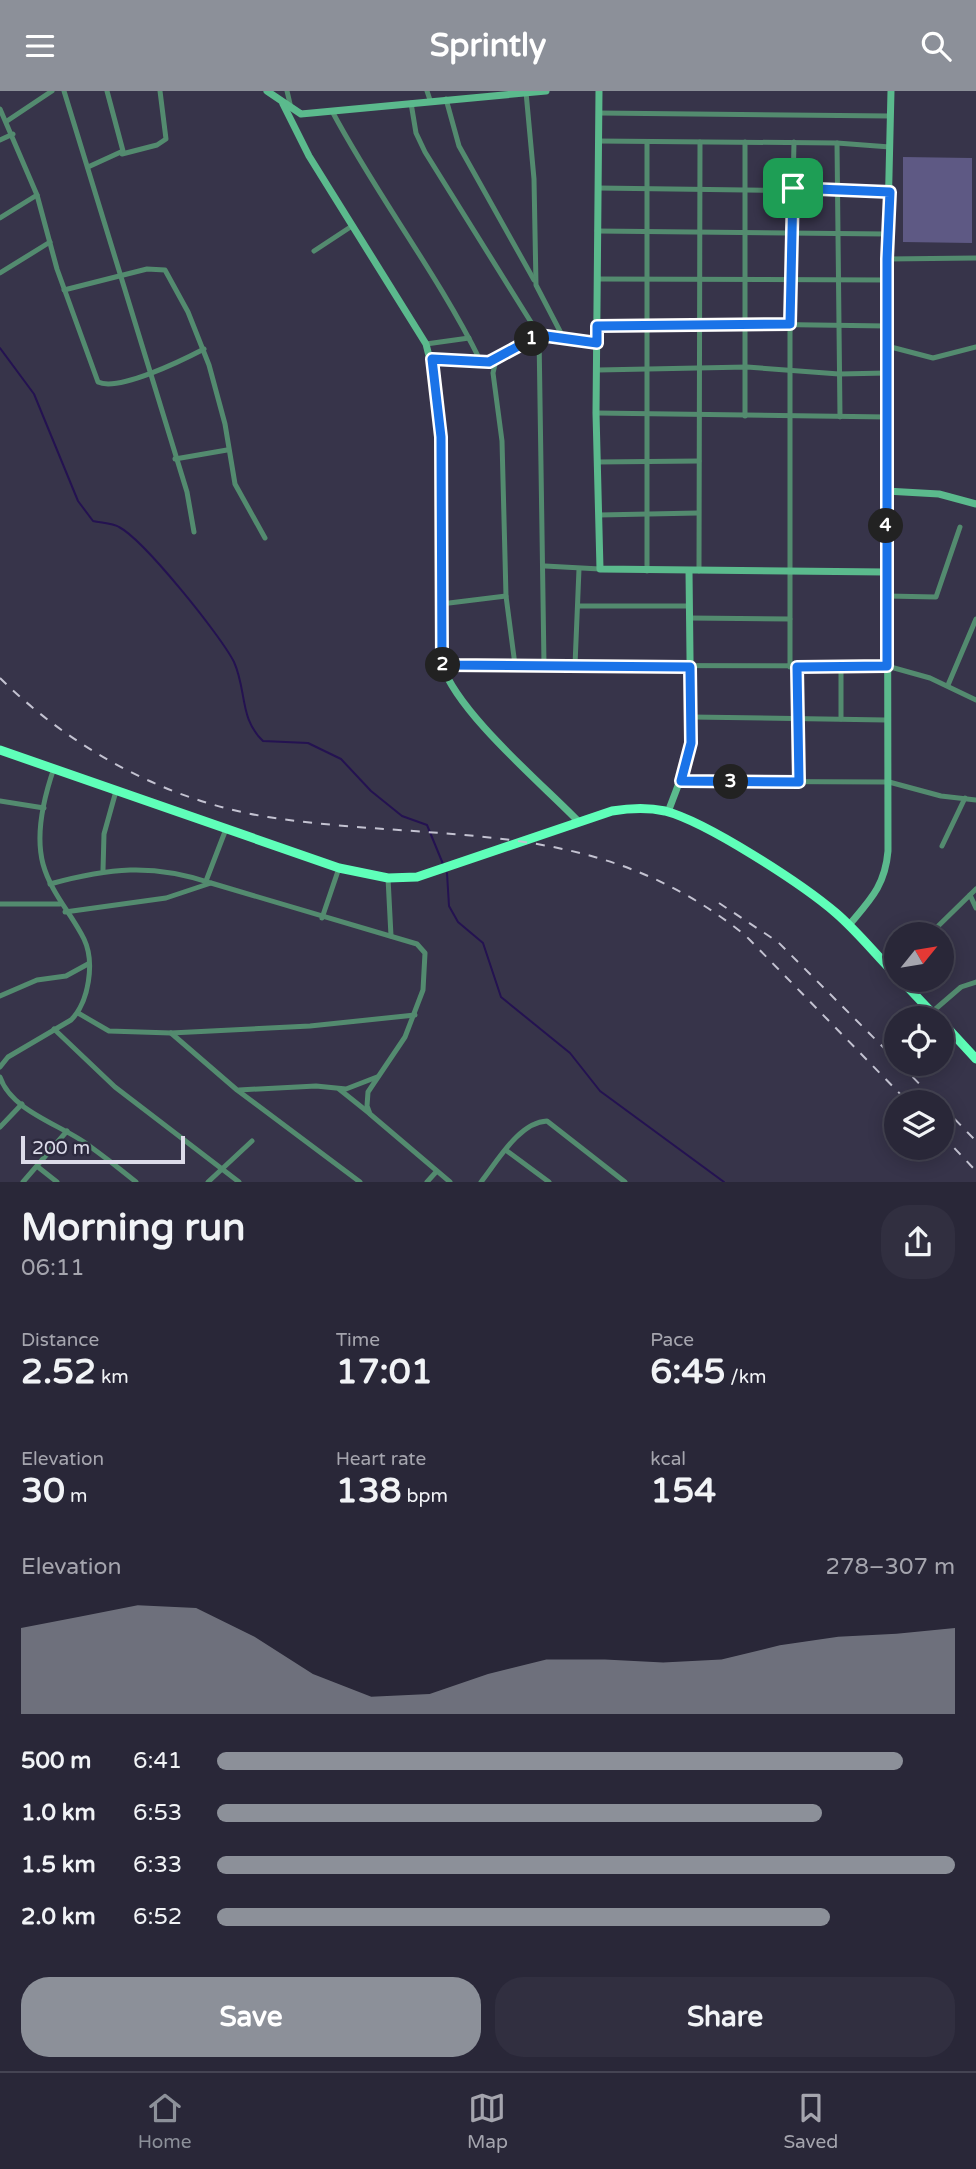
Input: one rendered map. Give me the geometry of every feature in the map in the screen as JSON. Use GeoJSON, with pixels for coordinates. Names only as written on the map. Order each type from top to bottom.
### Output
{"type":"FeatureCollection","features":[{"type":"Feature","properties":{"kind":"highway"},"geometry":{"type":"LineString","coordinates":[[0,750],[339,868],[388,878],[430,874],[578,821],[638,807],[668,812],[694,823],[777,871],[849,925],[884,961]]}},
{"type":"Feature","properties":{"kind":"highway"},"geometry":{"type":"LineString","coordinates":[[912,992],[926,1006]]}},
{"type":"Feature","properties":{"kind":"highway"},"geometry":{"type":"LineString","coordinates":[[954,1036],[976,1059]]}},
{"type":"Feature","properties":{"kind":"street"},"geometry":{"type":"LineString","coordinates":[[7,121],[52,91]]}},
{"type":"Feature","properties":{"kind":"street"},"geometry":{"type":"LineString","coordinates":[[64,91],[187,492],[194,532]]}},
{"type":"Feature","properties":{"kind":"street"},"geometry":{"type":"LineString","coordinates":[[107,91],[121,139],[122,154]]}},
{"type":"Feature","properties":{"kind":"street"},"geometry":{"type":"LineString","coordinates":[[88,167],[157,145],[166,139],[160,91]]}},
{"type":"Feature","properties":{"kind":"street"},"geometry":{"type":"LineString","coordinates":[[267,91],[302,114],[546,91]]}},
{"type":"Feature","properties":{"kind":"street"},"geometry":{"type":"LineString","coordinates":[[287,91],[292,109]]}},
{"type":"Feature","properties":{"kind":"street"},"geometry":{"type":"LineString","coordinates":[[427,91],[430,100]]}},
{"type":"Feature","properties":{"kind":"street"},"geometry":{"type":"LineString","coordinates":[[600,91],[596,413],[600,569]]}},
{"type":"Feature","properties":{"kind":"street"},"geometry":{"type":"LineString","coordinates":[[849,925],[886,873],[889,782],[885,572],[887,234],[891,91]]}},
{"type":"Feature","properties":{"kind":"street"},"geometry":{"type":"LineString","coordinates":[[530,92],[536,285]]}},
{"type":"Feature","properties":{"kind":"street"},"geometry":{"type":"LineString","coordinates":[[446,99],[454,134],[563,337]]}},
{"type":"Feature","properties":{"kind":"street"},"geometry":{"type":"LineString","coordinates":[[411,103],[416,133],[425,152],[539,335],[545,566],[544,664]]}},
{"type":"Feature","properties":{"kind":"street"},"geometry":{"type":"LineString","coordinates":[[284,104],[295,131],[426,344],[432,359],[441,437],[442,665],[453,690],[471,712],[578,821]]}},
{"type":"Feature","properties":{"kind":"street"},"geometry":{"type":"LineString","coordinates":[[0,109],[37,195],[64,290],[97,381],[116,384],[204,349]]}},
{"type":"Feature","properties":{"kind":"street"},"geometry":{"type":"LineString","coordinates":[[332,111],[355,155],[429,270],[480,360]]}},
{"type":"Feature","properties":{"kind":"street"},"geometry":{"type":"LineString","coordinates":[[599,113],[890,117]]}},
{"type":"Feature","properties":{"kind":"street"},"geometry":{"type":"LineString","coordinates":[[295,131],[302,114]]}},
{"type":"Feature","properties":{"kind":"street"},"geometry":{"type":"LineString","coordinates":[[0,140],[13,134]]}},
{"type":"Feature","properties":{"kind":"street"},"geometry":{"type":"LineString","coordinates":[[598,141],[794,142],[890,147]]}},
{"type":"Feature","properties":{"kind":"street"},"geometry":{"type":"LineString","coordinates":[[647,142],[647,571]]}},
{"type":"Feature","properties":{"kind":"street"},"geometry":{"type":"LineString","coordinates":[[699,571],[700,142]]}},
{"type":"Feature","properties":{"kind":"street"},"geometry":{"type":"LineString","coordinates":[[745,142],[745,416]]}},
{"type":"Feature","properties":{"kind":"street"},"geometry":{"type":"LineString","coordinates":[[794,142],[788,570],[799,718],[799,782]]}},
{"type":"Feature","properties":{"kind":"street"},"geometry":{"type":"LineString","coordinates":[[837,143],[840,417]]}},
{"type":"Feature","properties":{"kind":"street"},"geometry":{"type":"LineString","coordinates":[[598,188],[793,188],[890,192]]}},
{"type":"Feature","properties":{"kind":"street"},"geometry":{"type":"LineString","coordinates":[[0,218],[37,195]]}},
{"type":"Feature","properties":{"kind":"street"},"geometry":{"type":"LineString","coordinates":[[314,251],[352,226]]}},
{"type":"Feature","properties":{"kind":"street"},"geometry":{"type":"LineString","coordinates":[[597,231],[647,234],[887,234]]}},
{"type":"Feature","properties":{"kind":"street"},"geometry":{"type":"LineString","coordinates":[[0,273],[50,242]]}},
{"type":"Feature","properties":{"kind":"street"},"geometry":{"type":"LineString","coordinates":[[887,259],[976,258]]}},
{"type":"Feature","properties":{"kind":"street"},"geometry":{"type":"LineString","coordinates":[[64,290],[147,268],[165,270],[204,349],[220,401],[227,450],[242,502],[265,538]]}},
{"type":"Feature","properties":{"kind":"street"},"geometry":{"type":"LineString","coordinates":[[597,279],[888,280]]}},
{"type":"Feature","properties":{"kind":"street"},"geometry":{"type":"LineString","coordinates":[[597,326],[887,326]]}},
{"type":"Feature","properties":{"kind":"street"},"geometry":{"type":"LineString","coordinates":[[432,359],[496,360],[539,335],[597,343]]}},
{"type":"Feature","properties":{"kind":"street"},"geometry":{"type":"LineString","coordinates":[[426,344],[469,338]]}},
{"type":"Feature","properties":{"kind":"street"},"geometry":{"type":"LineString","coordinates":[[887,347],[933,358],[976,347]]}},
{"type":"Feature","properties":{"kind":"street"},"geometry":{"type":"LineString","coordinates":[[496,360],[494,373],[502,440],[506,596],[515,665]]}},
{"type":"Feature","properties":{"kind":"street"},"geometry":{"type":"LineString","coordinates":[[598,370],[747,367],[792,372],[887,373]]}},
{"type":"Feature","properties":{"kind":"street"},"geometry":{"type":"LineString","coordinates":[[596,413],[888,417]]}},
{"type":"Feature","properties":{"kind":"street"},"geometry":{"type":"LineString","coordinates":[[175,459],[227,450]]}},
{"type":"Feature","properties":{"kind":"street"},"geometry":{"type":"LineString","coordinates":[[597,462],[699,461]]}},
{"type":"Feature","properties":{"kind":"street"},"geometry":{"type":"LineString","coordinates":[[886,491],[939,494],[976,504]]}},
{"type":"Feature","properties":{"kind":"street"},"geometry":{"type":"LineString","coordinates":[[599,515],[698,513]]}},
{"type":"Feature","properties":{"kind":"street"},"geometry":{"type":"LineString","coordinates":[[887,596],[936,597],[960,527]]}},
{"type":"Feature","properties":{"kind":"street"},"geometry":{"type":"LineString","coordinates":[[545,566],[647,571],[885,572]]}},
{"type":"Feature","properties":{"kind":"street"},"geometry":{"type":"LineString","coordinates":[[575,665],[579,569]]}},
{"type":"Feature","properties":{"kind":"street"},"geometry":{"type":"LineString","coordinates":[[668,812],[681,781],[691,743],[689,571]]}},
{"type":"Feature","properties":{"kind":"street"},"geometry":{"type":"LineString","coordinates":[[441,604],[506,596]]}},
{"type":"Feature","properties":{"kind":"street"},"geometry":{"type":"LineString","coordinates":[[579,606],[689,606]]}},
{"type":"Feature","properties":{"kind":"street"},"geometry":{"type":"LineString","coordinates":[[689,618],[790,619]]}},
{"type":"Feature","properties":{"kind":"street"},"geometry":{"type":"LineString","coordinates":[[948,685],[976,619]]}},
{"type":"Feature","properties":{"kind":"street"},"geometry":{"type":"LineString","coordinates":[[442,665],[887,666],[948,685],[976,700]]}},
{"type":"Feature","properties":{"kind":"street"},"geometry":{"type":"LineString","coordinates":[[841,666],[841,719]]}},
{"type":"Feature","properties":{"kind":"street"},"geometry":{"type":"LineString","coordinates":[[691,717],[886,720]]}},
{"type":"Feature","properties":{"kind":"street"},"geometry":{"type":"LineString","coordinates":[[1,1064],[78,1013],[86,993],[88,964],[83,938],[50,884],[40,846],[44,808],[54,768]]}},
{"type":"Feature","properties":{"kind":"street"},"geometry":{"type":"LineString","coordinates":[[681,781],[889,782],[941,796],[976,800]]}},
{"type":"Feature","properties":{"kind":"street"},"geometry":{"type":"LineString","coordinates":[[103,870],[104,834],[116,790]]}},
{"type":"Feature","properties":{"kind":"street"},"geometry":{"type":"LineString","coordinates":[[942,846],[965,798]]}},
{"type":"Feature","properties":{"kind":"street"},"geometry":{"type":"LineString","coordinates":[[0,801],[44,808]]}},
{"type":"Feature","properties":{"kind":"street"},"geometry":{"type":"LineString","coordinates":[[208,882],[226,828]]}},
{"type":"Feature","properties":{"kind":"street"},"geometry":{"type":"LineString","coordinates":[[322,918],[339,868]]}},
{"type":"Feature","properties":{"kind":"street"},"geometry":{"type":"LineString","coordinates":[[50,884],[103,870],[174,873],[416,944],[425,953],[423,990],[405,1037],[377,1077],[367,1099],[370,1114]]}},
{"type":"Feature","properties":{"kind":"street"},"geometry":{"type":"LineString","coordinates":[[388,878],[391,936]]}},
{"type":"Feature","properties":{"kind":"street"},"geometry":{"type":"LineString","coordinates":[[65,912],[166,898],[208,882]]}},
{"type":"Feature","properties":{"kind":"street"},"geometry":{"type":"LineString","coordinates":[[942,922],[976,889]]}},
{"type":"Feature","properties":{"kind":"street"},"geometry":{"type":"LineString","coordinates":[[970,895],[976,908]]}},
{"type":"Feature","properties":{"kind":"street"},"geometry":{"type":"LineString","coordinates":[[0,904],[60,904]]}},
{"type":"Feature","properties":{"kind":"street"},"geometry":{"type":"LineString","coordinates":[[0,996],[31,982],[62,977],[88,964]]}},
{"type":"Feature","properties":{"kind":"street"},"geometry":{"type":"LineString","coordinates":[[946,1006],[961,987],[976,982]]}},
{"type":"Feature","properties":{"kind":"street"},"geometry":{"type":"LineString","coordinates":[[78,1013],[109,1031],[171,1033],[310,1026],[415,1015]]}},
{"type":"Feature","properties":{"kind":"street"},"geometry":{"type":"LineString","coordinates":[[54,1029],[115,1087],[239,1182]]}},
{"type":"Feature","properties":{"kind":"street"},"geometry":{"type":"LineString","coordinates":[[171,1033],[237,1090],[360,1182]]}},
{"type":"Feature","properties":{"kind":"street"},"geometry":{"type":"LineString","coordinates":[[0,1077],[8,1091],[22,1104],[67,1131],[136,1182]]}},
{"type":"Feature","properties":{"kind":"street"},"geometry":{"type":"LineString","coordinates":[[237,1090],[316,1086],[339,1089],[377,1077]]}},
{"type":"Feature","properties":{"kind":"street"},"geometry":{"type":"LineString","coordinates":[[339,1089],[450,1182]]}},
{"type":"Feature","properties":{"kind":"street"},"geometry":{"type":"LineString","coordinates":[[0,1127],[22,1104]]}},
{"type":"Feature","properties":{"kind":"street"},"geometry":{"type":"LineString","coordinates":[[481,1182],[530,1126],[547,1121],[625,1182]]}},
{"type":"Feature","properties":{"kind":"street"},"geometry":{"type":"LineString","coordinates":[[23,1182],[67,1131]]}},
{"type":"Feature","properties":{"kind":"street"},"geometry":{"type":"LineString","coordinates":[[208,1182],[252,1141]]}},
{"type":"Feature","properties":{"kind":"street"},"geometry":{"type":"LineString","coordinates":[[507,1151],[549,1182]]}},
{"type":"Feature","properties":{"kind":"street"},"geometry":{"type":"LineString","coordinates":[[38,1167],[57,1182]]}},
{"type":"Feature","properties":{"kind":"street"},"geometry":{"type":"LineString","coordinates":[[427,1182],[436,1172]]}},
{"type":"Feature","properties":{"kind":"shaded area"},"geometry":{"type":"Polygon","coordinates":[[[903,157],[972,158],[972,243],[903,242],[903,157]]]}},
{"type":"Feature","properties":{"kind":"waterway"},"geometry":{"type":"LineString","coordinates":[[0,348],[34,394],[78,501],[93,521],[119,527],[131,535],[181,590],[226,649],[238,673],[247,714],[255,732],[263,741],[308,743],[341,759],[371,791],[402,816],[427,825],[443,864]]}},
{"type":"Feature","properties":{"kind":"waterway"},"geometry":{"type":"LineString","coordinates":[[447,873],[449,906],[458,922],[483,943],[501,997],[570,1053],[600,1091],[724,1182]]}},
{"type":"Feature","properties":{"kind":"railway"},"geometry":{"type":"LineString","coordinates":[[0,678],[28,704],[90,749],[158,785],[194,799],[268,817],[517,841],[575,852],[633,870],[690,897],[746,936],[896,1090]]}},
{"type":"Feature","properties":{"kind":"railway"},"geometry":{"type":"LineString","coordinates":[[719,903],[778,942],[884,1048]]}},
{"type":"Feature","properties":{"kind":"railway"},"geometry":{"type":"LineString","coordinates":[[912,1076],[925,1090]]}},
{"type":"Feature","properties":{"kind":"railway"},"geometry":{"type":"LineString","coordinates":[[954,1118],[976,1141]]}},
{"type":"Feature","properties":{"kind":"railway"},"geometry":{"type":"LineString","coordinates":[[954,1148],[976,1171]]}},
{"type":"Feature","properties":{"kind":"route"},"geometry":{"type":"LineString","coordinates":[[793,188],[890,192],[887,259],[885,572],[887,666],[797,667],[799,782],[681,781],[691,743],[690,667],[442,665],[441,437],[438,388],[432,359],[489,362],[539,335],[597,343],[597,326],[790,324],[793,188]]}}]}
